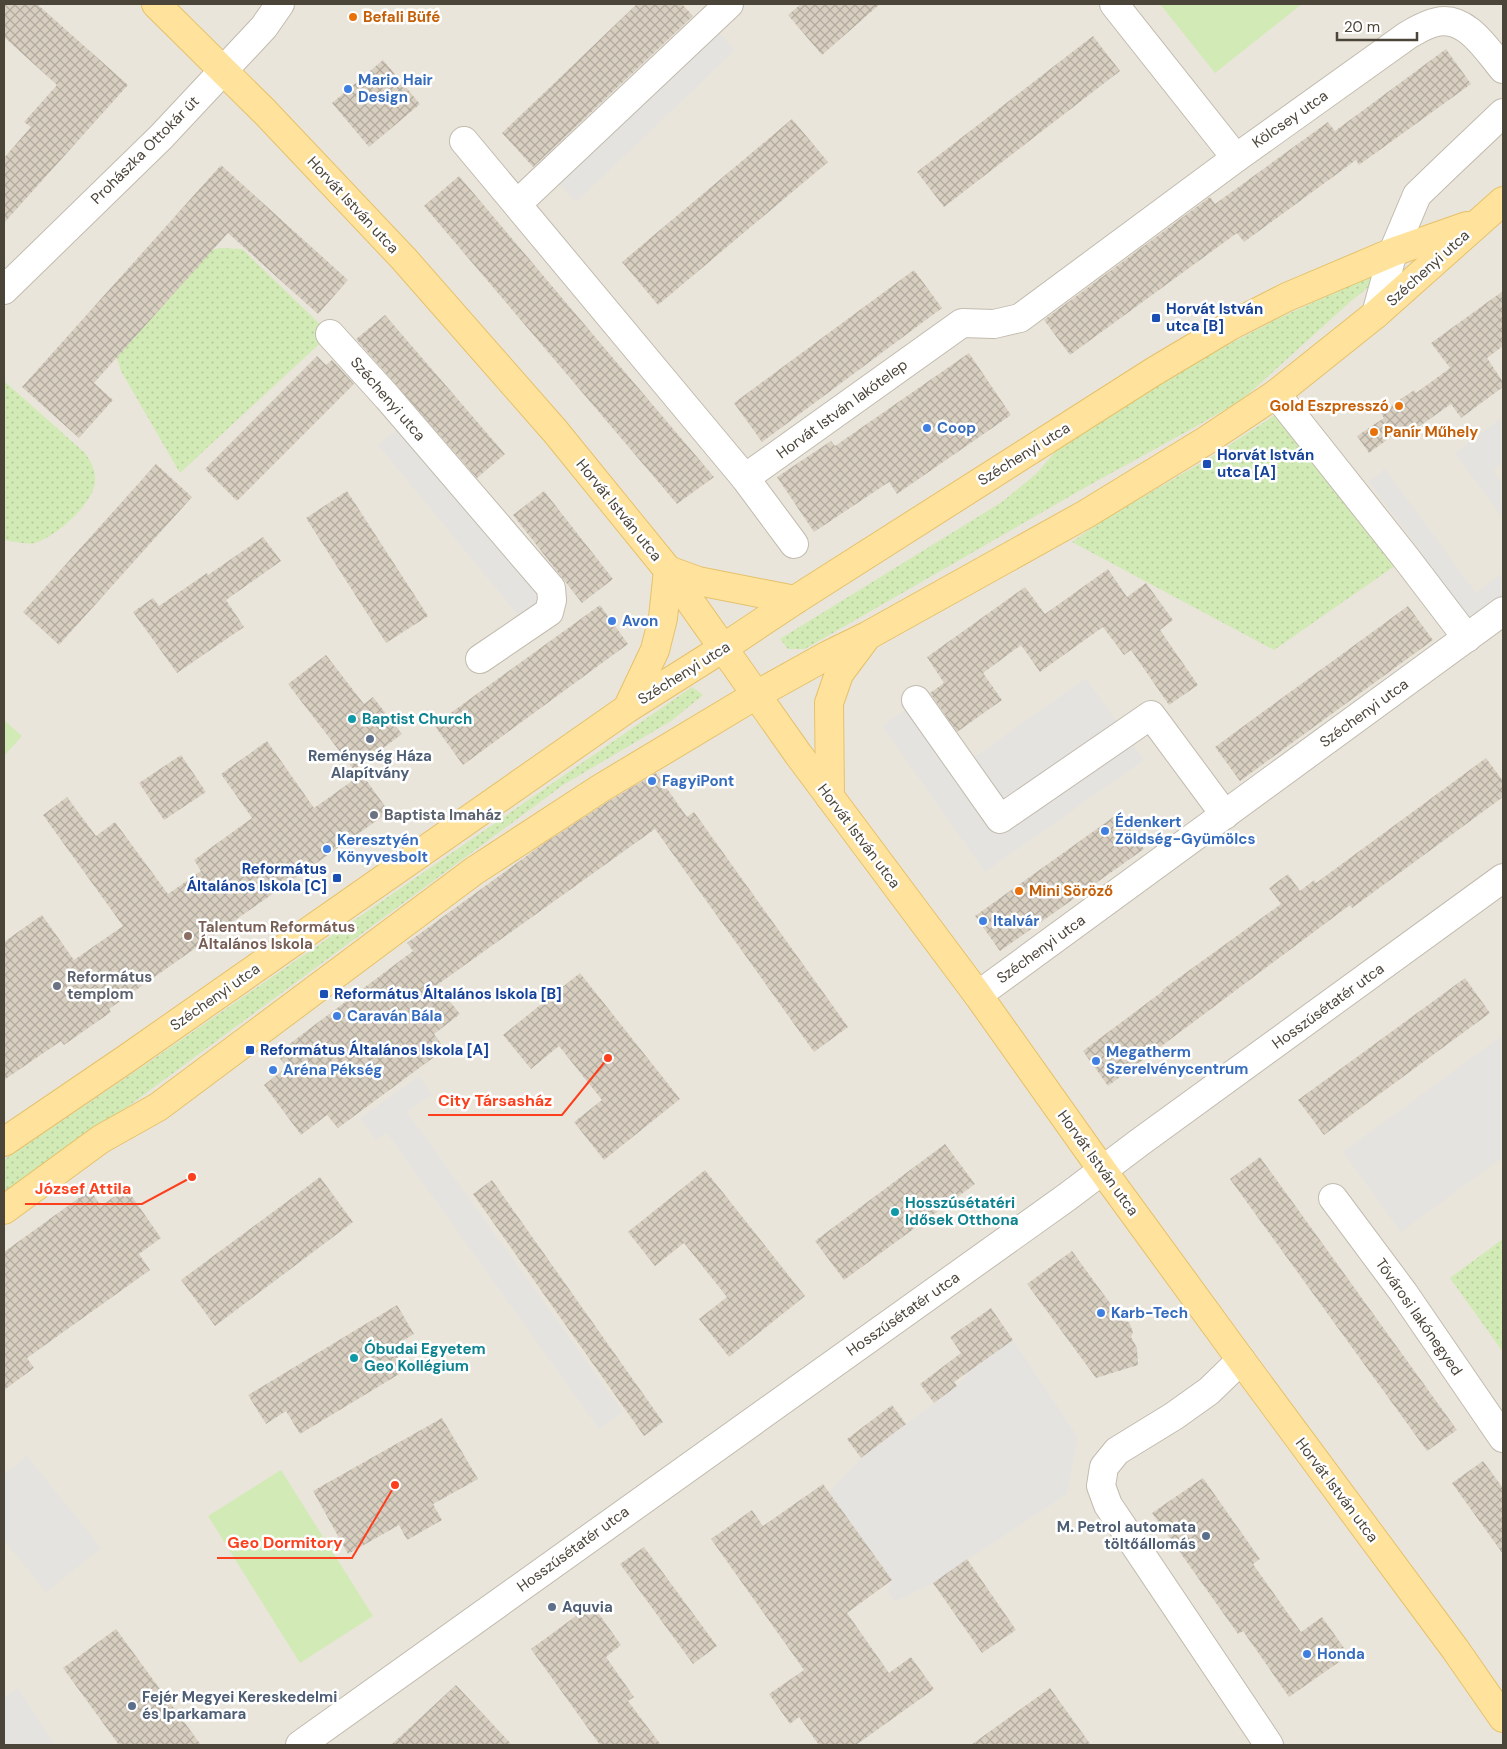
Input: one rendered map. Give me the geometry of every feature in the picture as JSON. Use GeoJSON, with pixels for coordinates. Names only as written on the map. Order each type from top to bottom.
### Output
{"type":"FeatureCollection","features":[{"type":"Feature","properties":{"kind":"main road","name":"Horvát István utca"},"geometry":{"type":"LineString","coordinates":[[156,4],[265,112],[416,273],[556,431],[668,570],[830,798],[978,995],[1240,1360],[1419,1600],[1503,1718]]}},
{"type":"Feature","properties":{"kind":"main road","name":"Széchenyi utca"},"geometry":{"type":"LineString","coordinates":[[4,1210],[101,1138],[158,1107],[474,871],[601,788],[756,695],[828,655],[867,636],[1086,514],[1207,440],[1276,394],[1376,314],[1503,201]]}},
{"type":"Feature","properties":{"kind":"main road","name":"Széchenyi utca"},"geometry":{"type":"LineString","coordinates":[[4,1142],[134,1054],[628,708],[1145,377],[1230,326],[1287,297],[1393,252],[1480,222]]}},
{"type":"Feature","properties":{"kind":"main road"},"geometry":{"type":"LineString","coordinates":[[628,708],[656,650],[663,618],[668,570],[698,581],[795,600]]}},
{"type":"Feature","properties":{"kind":"main road"},"geometry":{"type":"LineString","coordinates":[[830,798],[829,703],[840,674],[867,636]]}},
{"type":"Feature","properties":{"kind":"street","name":"Prohászka Ottokár út"},"geometry":{"type":"LineString","coordinates":[[4,290],[161,136],[264,27],[280,4]]}},
{"type":"Feature","properties":{"kind":"street"},"geometry":{"type":"LineString","coordinates":[[517,204],[729,4]]}},
{"type":"Feature","properties":{"kind":"street","name":"Kölcsey utca"},"geometry":{"type":"LineString","coordinates":[[1114,4],[1236,158],[1408,35],[1439,21],[1456,23],[1474,34],[1503,68]]}},
{"type":"Feature","properties":{"kind":"street","name":"Széchenyi utca"},"geometry":{"type":"LineString","coordinates":[[1376,314],[1393,252],[1418,195],[1503,113]]}},
{"type":"Feature","properties":{"kind":"street"},"geometry":{"type":"LineString","coordinates":[[464,141],[745,478],[794,544]]}},
{"type":"Feature","properties":{"kind":"street","name":"Horvát István lakótelep"},"geometry":{"type":"LineString","coordinates":[[745,478],[962,322],[994,324],[1020,318],[1236,158]]}},
{"type":"Feature","properties":{"kind":"street","name":"Széchenyi utca"},"geometry":{"type":"LineString","coordinates":[[330,334],[388,398],[551,588],[552,600],[549,612],[480,659]]}},
{"type":"Feature","properties":{"kind":"street"},"geometry":{"type":"LineString","coordinates":[[1276,394],[1467,638]]}},
{"type":"Feature","properties":{"kind":"street","name":"Széchenyi utca"},"geometry":{"type":"LineString","coordinates":[[978,995],[1503,610]]}},
{"type":"Feature","properties":{"kind":"street"},"geometry":{"type":"LineString","coordinates":[[916,700],[1000,820],[1151,715],[1225,815]]}},
{"type":"Feature","properties":{"kind":"street","name":"Hosszúsétatér utca"},"geometry":{"type":"LineString","coordinates":[[300,1745],[1103,1171],[1147,1136],[1503,878]]}},
{"type":"Feature","properties":{"kind":"street","name":"Tóvárosi lakónegyed"},"geometry":{"type":"LineString","coordinates":[[1333,1198],[1403,1292],[1503,1438]]}},
{"type":"Feature","properties":{"kind":"street"},"geometry":{"type":"LineString","coordinates":[[1240,1360],[1209,1391],[1174,1416],[1117,1450],[1104,1467],[1101,1486],[1108,1504],[1269,1745]]}},
{"type":"Feature","properties":{"kind":"shaded area"},"geometry":{"type":"Polygon","coordinates":[[[4,4],[1503,4],[1503,1745],[4,1745],[4,4]]]}},
{"type":"Feature","properties":{"kind":"shaded area"},"geometry":{"type":"Polygon","coordinates":[[[708,22],[735,50],[576,202],[549,173],[708,22]]]}},
{"type":"Feature","properties":{"kind":"shaded area"},"geometry":{"type":"Polygon","coordinates":[[[415,414],[568,600],[531,631],[378,445],[415,414]]]}},
{"type":"Feature","properties":{"kind":"shaded area"},"geometry":{"type":"Polygon","coordinates":[[[1503,417],[1503,463],[1493,471],[1503,485],[1503,519],[1455,453],[1503,417]]]}},
{"type":"Feature","properties":{"kind":"shaded area"},"geometry":{"type":"Polygon","coordinates":[[[1385,469],[1476,593],[1503,573],[1503,598],[1472,622],[1369,482],[1385,469]]]}},
{"type":"Feature","properties":{"kind":"shaded area"},"geometry":{"type":"Polygon","coordinates":[[[1086,678],[1144,760],[985,872],[882,726],[925,696],[970,760],[1086,678]]]}},
{"type":"Feature","properties":{"kind":"shaded area"},"geometry":{"type":"Polygon","coordinates":[[[1503,1035],[1503,1157],[1401,1232],[1343,1152],[1503,1035]]]}},
{"type":"Feature","properties":{"kind":"shaded area"},"geometry":{"type":"Polygon","coordinates":[[[419,1076],[432,1094],[407,1112],[623,1412],[599,1429],[387,1133],[376,1140],[360,1118],[419,1076]]]}},
{"type":"Feature","properties":{"kind":"shaded area"},"geometry":{"type":"Polygon","coordinates":[[[1013,1340],[1078,1437],[1067,1494],[933,1583],[895,1602],[888,1592],[892,1580],[829,1492],[861,1458],[957,1386],[972,1369],[1013,1340]]]}},
{"type":"Feature","properties":{"kind":"shaded area"},"geometry":{"type":"Polygon","coordinates":[[[27,1456],[101,1548],[46,1592],[4,1540],[4,1475],[27,1456]]]}},
{"type":"Feature","properties":{"kind":"shaded area"},"geometry":{"type":"Polygon","coordinates":[[[18,1688],[55,1745],[4,1745],[4,1699],[18,1688]]]}},
{"type":"Feature","properties":{"kind":"green space"},"geometry":{"type":"Polygon","coordinates":[[[1160,4],[1302,4],[1215,73],[1160,4]]]}},
{"type":"Feature","properties":{"kind":"green space"},"geometry":{"type":"Polygon","coordinates":[[[220,248],[242,249],[330,334],[180,473],[121,371],[117,358],[123,343],[205,252],[220,248]]]}},
{"type":"Feature","properties":{"kind":"green space"},"geometry":{"type":"Polygon","coordinates":[[[1373,275],[1375,282],[1351,301],[1243,399],[805,649],[788,649],[780,639],[1002,502],[1037,473],[1059,447],[1203,358],[1277,319],[1373,275]]]}},
{"type":"Feature","properties":{"kind":"green space"},"geometry":{"type":"Polygon","coordinates":[[[4,381],[85,453],[95,473],[93,490],[81,509],[63,527],[35,543],[4,540],[4,381]]]}},
{"type":"Feature","properties":{"kind":"green space"},"geometry":{"type":"Polygon","coordinates":[[[1287,407],[1406,558],[1274,650],[1072,542],[1103,520],[1213,456],[1287,407]]]}},
{"type":"Feature","properties":{"kind":"green space"},"geometry":{"type":"Polygon","coordinates":[[[692,687],[703,695],[671,721],[563,785],[4,1198],[4,1160],[692,687]]]}},
{"type":"Feature","properties":{"kind":"green space"},"geometry":{"type":"Polygon","coordinates":[[[4,720],[22,736],[4,756],[4,720]]]}},
{"type":"Feature","properties":{"kind":"green space"},"geometry":{"type":"Polygon","coordinates":[[[1503,1239],[1503,1352],[1450,1278],[1503,1239]]]}},
{"type":"Feature","properties":{"kind":"green space"},"geometry":{"type":"Polygon","coordinates":[[[281,1470],[373,1616],[300,1663],[208,1516],[281,1470]]]}},
{"type":"Feature","properties":{"kind":"building"},"geometry":{"type":"Polygon","coordinates":[[[4,4],[37,4],[128,85],[4,223],[4,158],[31,127],[24,122],[57,85],[4,37],[4,4]]]}},
{"type":"Feature","properties":{"kind":"building"},"geometry":{"type":"Polygon","coordinates":[[[637,4],[682,4],[693,16],[533,167],[502,133],[637,4]]]}},
{"type":"Feature","properties":{"kind":"building"},"geometry":{"type":"Polygon","coordinates":[[[801,4],[880,4],[822,55],[788,15],[801,4]]]}},
{"type":"Feature","properties":{"kind":"building"},"geometry":{"type":"Polygon","coordinates":[[[1093,36],[1120,71],[944,207],[917,172],[1093,36]]]}},
{"type":"Feature","properties":{"kind":"building"},"geometry":{"type":"Polygon","coordinates":[[[1446,49],[1471,84],[1359,165],[1356,160],[1244,242],[1237,233],[1070,355],[1044,320],[1210,197],[1215,204],[1328,122],[1335,131],[1446,49]]]}},
{"type":"Feature","properties":{"kind":"building"},"geometry":{"type":"Polygon","coordinates":[[[383,60],[420,104],[369,147],[332,103],[383,60]]]}},
{"type":"Feature","properties":{"kind":"building"},"geometry":{"type":"Polygon","coordinates":[[[792,119],[828,162],[658,305],[622,262],[792,119]]]}},
{"type":"Feature","properties":{"kind":"building"},"geometry":{"type":"Polygon","coordinates":[[[221,165],[348,280],[318,314],[228,233],[94,383],[113,400],[79,438],[22,387],[221,165]]]}},
{"type":"Feature","properties":{"kind":"building"},"geometry":{"type":"Polygon","coordinates":[[[459,176],[714,477],[677,504],[424,206],[459,176]]]}},
{"type":"Feature","properties":{"kind":"building"},"geometry":{"type":"Polygon","coordinates":[[[914,270],[942,308],[762,442],[734,403],[914,270]]]}},
{"type":"Feature","properties":{"kind":"building"},"geometry":{"type":"Polygon","coordinates":[[[1503,291],[1503,346],[1487,358],[1503,382],[1503,387],[1461,418],[1451,404],[1400,440],[1395,434],[1369,453],[1357,436],[1384,418],[1381,413],[1414,390],[1416,393],[1450,368],[1431,343],[1503,291]]]}},
{"type":"Feature","properties":{"kind":"building"},"geometry":{"type":"Polygon","coordinates":[[[385,315],[505,454],[477,478],[356,339],[385,315]]]}},
{"type":"Feature","properties":{"kind":"building","name":"Coop"},"geometry":{"type":"Polygon","coordinates":[[[969,353],[1011,415],[897,494],[889,482],[814,532],[777,477],[831,441],[835,446],[969,353]]]}},
{"type":"Feature","properties":{"kind":"building"},"geometry":{"type":"Polygon","coordinates":[[[317,356],[326,365],[332,360],[354,384],[237,501],[205,469],[317,356]]]}},
{"type":"Feature","properties":{"kind":"building"},"geometry":{"type":"Polygon","coordinates":[[[156,464],[192,497],[59,645],[23,612],[156,464]]]}},
{"type":"Feature","properties":{"kind":"building"},"geometry":{"type":"Polygon","coordinates":[[[347,491],[428,616],[386,643],[306,518],[347,491]]]}},
{"type":"Feature","properties":{"kind":"building"},"geometry":{"type":"Polygon","coordinates":[[[544,491],[613,579],[582,603],[513,515],[544,491]]]}},
{"type":"Feature","properties":{"kind":"building"},"geometry":{"type":"Polygon","coordinates":[[[263,537],[281,561],[226,600],[244,627],[177,673],[133,612],[153,598],[159,606],[263,537]]]}},
{"type":"Feature","properties":{"kind":"building"},"geometry":{"type":"Polygon","coordinates":[[[1108,569],[1127,597],[1146,583],[1173,620],[1160,630],[1198,685],[1169,705],[1131,650],[1124,655],[1103,627],[1040,672],[1021,645],[983,673],[1002,700],[957,732],[930,693],[944,683],[927,657],[1025,587],[1045,614],[1108,569]]]}},
{"type":"Feature","properties":{"kind":"building"},"geometry":{"type":"Polygon","coordinates":[[[600,605],[628,644],[463,765],[434,725],[600,605]]]}},
{"type":"Feature","properties":{"kind":"building"},"geometry":{"type":"Polygon","coordinates":[[[1408,606],[1433,640],[1240,781],[1215,747],[1408,606]]]}},
{"type":"Feature","properties":{"kind":"building","name":"Baptist Church"},"geometry":{"type":"Polygon","coordinates":[[[326,655],[364,704],[373,697],[402,734],[354,770],[288,684],[326,655]]]}},
{"type":"Feature","properties":{"kind":"building"},"geometry":{"type":"Polygon","coordinates":[[[267,741],[314,808],[362,774],[389,812],[109,1009],[111,1012],[64,1045],[61,1041],[4,1080],[4,942],[42,915],[74,960],[123,926],[43,815],[67,797],[96,836],[115,822],[168,894],[201,871],[194,860],[252,818],[221,774],[267,741]]]}},
{"type":"Feature","properties":{"kind":"building"},"geometry":{"type":"Polygon","coordinates":[[[181,755],[206,792],[164,820],[139,783],[181,755]]]}},
{"type":"Feature","properties":{"kind":"building"},"geometry":{"type":"Polygon","coordinates":[[[1486,758],[1503,781],[1503,797],[1352,908],[1350,905],[1108,1086],[1083,1051],[1162,990],[1281,904],[1269,888],[1288,874],[1300,891],[1314,880],[1316,883],[1486,758]]]}},
{"type":"Feature","properties":{"kind":"building"},"geometry":{"type":"Polygon","coordinates":[[[656,773],[687,817],[694,812],[848,1027],[814,1052],[655,829],[437,985],[460,1014],[434,1034],[445,1049],[338,1128],[327,1115],[301,1135],[264,1085],[287,1067],[276,1054],[413,951],[407,943],[543,844],[656,773]]]}},
{"type":"Feature","properties":{"kind":"building"},"geometry":{"type":"Polygon","coordinates":[[[1119,813],[1144,849],[1000,951],[975,916],[1119,813]]]}},
{"type":"Feature","properties":{"kind":"building"},"geometry":{"type":"Polygon","coordinates":[[[580,973],[680,1099],[604,1160],[574,1122],[602,1100],[559,1046],[531,1069],[503,1035],[580,973]]]}},
{"type":"Feature","properties":{"kind":"building"},"geometry":{"type":"Polygon","coordinates":[[[1465,978],[1490,1013],[1324,1135],[1298,1100],[1465,978]]]}},
{"type":"Feature","properties":{"kind":"building","name":"Hosszúsétatéri Idősek Otthona"},"geometry":{"type":"Polygon","coordinates":[[[945,1144],[975,1184],[844,1280],[815,1241],[945,1144]]]}},
{"type":"Feature","properties":{"kind":"building"},"geometry":{"type":"Polygon","coordinates":[[[1260,1157],[1457,1430],[1427,1451],[1230,1179],[1260,1157]]]}},
{"type":"Feature","properties":{"kind":"building"},"geometry":{"type":"Polygon","coordinates":[[[705,1170],[805,1296],[729,1357],[699,1319],[727,1297],[684,1243],[655,1266],[628,1232],[705,1170]]]}},
{"type":"Feature","properties":{"kind":"building"},"geometry":{"type":"Polygon","coordinates":[[[320,1177],[353,1222],[215,1326],[181,1280],[320,1177]]]}},
{"type":"Feature","properties":{"kind":"building"},"geometry":{"type":"Polygon","coordinates":[[[492,1180],[663,1422],[644,1436],[473,1194],[492,1180]]]}},
{"type":"Feature","properties":{"kind":"building"},"geometry":{"type":"Polygon","coordinates":[[[126,1188],[161,1238],[139,1254],[150,1270],[27,1358],[34,1368],[4,1390],[4,1252],[90,1190],[101,1206],[126,1188]]]}},
{"type":"Feature","properties":{"kind":"building"},"geometry":{"type":"Polygon","coordinates":[[[1072,1251],[1123,1321],[1129,1322],[1133,1332],[1131,1337],[1137,1348],[1138,1365],[1096,1378],[1027,1284],[1072,1251]]]}},
{"type":"Feature","properties":{"kind":"building","name":"Óbudai Egyetem Geo Kollégium"},"geometry":{"type":"Polygon","coordinates":[[[397,1305],[414,1334],[392,1347],[406,1370],[300,1434],[286,1411],[266,1424],[248,1395],[397,1305]]]}},
{"type":"Feature","properties":{"kind":"building"},"geometry":{"type":"Polygon","coordinates":[[[991,1308],[1013,1340],[954,1382],[957,1386],[934,1403],[920,1384],[961,1353],[950,1337],[991,1308]]]}},
{"type":"Feature","properties":{"kind":"building"},"geometry":{"type":"Polygon","coordinates":[[[892,1405],[906,1424],[861,1458],[847,1439],[892,1405]]]}},
{"type":"Feature","properties":{"kind":"building"},"geometry":{"type":"Polygon","coordinates":[[[442,1418],[478,1479],[433,1504],[442,1520],[407,1540],[399,1525],[348,1554],[313,1491],[442,1418]]]}},
{"type":"Feature","properties":{"kind":"building"},"geometry":{"type":"Polygon","coordinates":[[[1483,1461],[1503,1488],[1503,1554],[1452,1483],[1483,1461]]]}},
{"type":"Feature","properties":{"kind":"building"},"geometry":{"type":"Polygon","coordinates":[[[1203,1478],[1260,1559],[1253,1564],[1301,1632],[1322,1617],[1349,1655],[1289,1697],[1243,1631],[1238,1634],[1152,1513],[1203,1478]]]}},
{"type":"Feature","properties":{"kind":"building"},"geometry":{"type":"Polygon","coordinates":[[[823,1484],[892,1580],[847,1613],[889,1673],[911,1657],[934,1689],[856,1745],[819,1745],[799,1717],[790,1724],[769,1694],[804,1670],[711,1539],[752,1510],[763,1526],[823,1484]]]}},
{"type":"Feature","properties":{"kind":"building"},"geometry":{"type":"Polygon","coordinates":[[[644,1547],[717,1646],[693,1664],[620,1564],[644,1547]]]}},
{"type":"Feature","properties":{"kind":"building"},"geometry":{"type":"Polygon","coordinates":[[[967,1559],[1016,1630],[982,1653],[933,1583],[967,1559]]]}},
{"type":"Feature","properties":{"kind":"building"},"geometry":{"type":"Polygon","coordinates":[[[594,1607],[621,1645],[606,1657],[634,1697],[628,1701],[661,1745],[600,1745],[531,1649],[576,1616],[578,1619],[594,1607]]]}},
{"type":"Feature","properties":{"kind":"building","name":"Fejér Megyei Kereskedelmi és Iparkamara"},"geometry":{"type":"Polygon","coordinates":[[[116,1629],[201,1745],[119,1745],[63,1668],[116,1629]]]}},
{"type":"Feature","properties":{"kind":"building"},"geometry":{"type":"Polygon","coordinates":[[[456,1685],[512,1745],[391,1745],[456,1685]]]}},
{"type":"Feature","properties":{"kind":"building"},"geometry":{"type":"Polygon","coordinates":[[[1050,1688],[1091,1745],[971,1745],[1050,1688]]]}},
{"type":"Feature","properties":{"kind":"place","name":"Befali Büfé"},"geometry":{"type":"Point","coordinates":[353,17]}},
{"type":"Feature","properties":{"kind":"place","name":"Mario Hair Design"},"geometry":{"type":"Point","coordinates":[348,89]}},
{"type":"Feature","properties":{"kind":"place","name":"Horvát István utca [B]"},"geometry":{"type":"Point","coordinates":[1156,318]}},
{"type":"Feature","properties":{"kind":"place","name":"Gold Eszpresszó"},"geometry":{"type":"Point","coordinates":[1399,406]}},
{"type":"Feature","properties":{"kind":"place","name":"Coop"},"geometry":{"type":"Point","coordinates":[927,428]}},
{"type":"Feature","properties":{"kind":"place","name":"Panír Műhely"},"geometry":{"type":"Point","coordinates":[1374,432]}},
{"type":"Feature","properties":{"kind":"place","name":"Horvát István utca [A]"},"geometry":{"type":"Point","coordinates":[1207,464]}},
{"type":"Feature","properties":{"kind":"place","name":"Avon"},"geometry":{"type":"Point","coordinates":[612,621]}},
{"type":"Feature","properties":{"kind":"place","name":"Baptist Church"},"geometry":{"type":"Point","coordinates":[352,719]}},
{"type":"Feature","properties":{"kind":"place","name":"Reménység Háza Alapítvány"},"geometry":{"type":"Point","coordinates":[370,739]}},
{"type":"Feature","properties":{"kind":"place","name":"FagyiPont"},"geometry":{"type":"Point","coordinates":[652,781]}},
{"type":"Feature","properties":{"kind":"place","name":"Baptista Imaház"},"geometry":{"type":"Point","coordinates":[374,815]}},
{"type":"Feature","properties":{"kind":"place","name":"Édenkert Zöldség-Gyümölcs"},"geometry":{"type":"Point","coordinates":[1105,831]}},
{"type":"Feature","properties":{"kind":"place","name":"Keresztyén Könyvesbolt"},"geometry":{"type":"Point","coordinates":[327,849]}},
{"type":"Feature","properties":{"kind":"place","name":"Református Általános Iskola [C]"},"geometry":{"type":"Point","coordinates":[337,878]}},
{"type":"Feature","properties":{"kind":"place","name":"Mini Söröző"},"geometry":{"type":"Point","coordinates":[1019,891]}},
{"type":"Feature","properties":{"kind":"place","name":"Italvár"},"geometry":{"type":"Point","coordinates":[983,921]}},
{"type":"Feature","properties":{"kind":"place","name":"Talentum Református Általános Iskola"},"geometry":{"type":"Point","coordinates":[188,936]}},
{"type":"Feature","properties":{"kind":"place","name":"Református templom"},"geometry":{"type":"Point","coordinates":[57,986]}},
{"type":"Feature","properties":{"kind":"place","name":"Református Általános Iskola [B]"},"geometry":{"type":"Point","coordinates":[324,994]}},
{"type":"Feature","properties":{"kind":"place","name":"Caraván Bála"},"geometry":{"type":"Point","coordinates":[337,1016]}},
{"type":"Feature","properties":{"kind":"place","name":"Református Általános Iskola [A]"},"geometry":{"type":"Point","coordinates":[250,1050]}},
{"type":"Feature","properties":{"kind":"place","name":"City Társasház"},"geometry":{"type":"Point","coordinates":[608,1058]}},
{"type":"Feature","properties":{"kind":"place","name":"Megatherm Szerelvénycentrum"},"geometry":{"type":"Point","coordinates":[1096,1061]}},
{"type":"Feature","properties":{"kind":"place","name":"Aréna Pékség"},"geometry":{"type":"Point","coordinates":[273,1070]}},
{"type":"Feature","properties":{"kind":"place","name":"József Attila"},"geometry":{"type":"Point","coordinates":[192,1177]}},
{"type":"Feature","properties":{"kind":"place","name":"Hosszúsétatéri Idősek Otthona"},"geometry":{"type":"Point","coordinates":[895,1212]}},
{"type":"Feature","properties":{"kind":"place","name":"Karb-Tech"},"geometry":{"type":"Point","coordinates":[1101,1313]}},
{"type":"Feature","properties":{"kind":"place","name":"Óbudai Egyetem Geo Kollégium"},"geometry":{"type":"Point","coordinates":[354,1358]}},
{"type":"Feature","properties":{"kind":"place","name":"Geo Dormitory"},"geometry":{"type":"Point","coordinates":[395,1485]}},
{"type":"Feature","properties":{"kind":"place","name":"M. Petrol automata töltőállomás"},"geometry":{"type":"Point","coordinates":[1206,1536]}},
{"type":"Feature","properties":{"kind":"place","name":"Aquvia"},"geometry":{"type":"Point","coordinates":[552,1607]}},
{"type":"Feature","properties":{"kind":"place","name":"Honda"},"geometry":{"type":"Point","coordinates":[1307,1654]}},
{"type":"Feature","properties":{"kind":"place","name":"Fejér Megyei Kereskedelmi és Iparkamara"},"geometry":{"type":"Point","coordinates":[132,1706]}}]}
